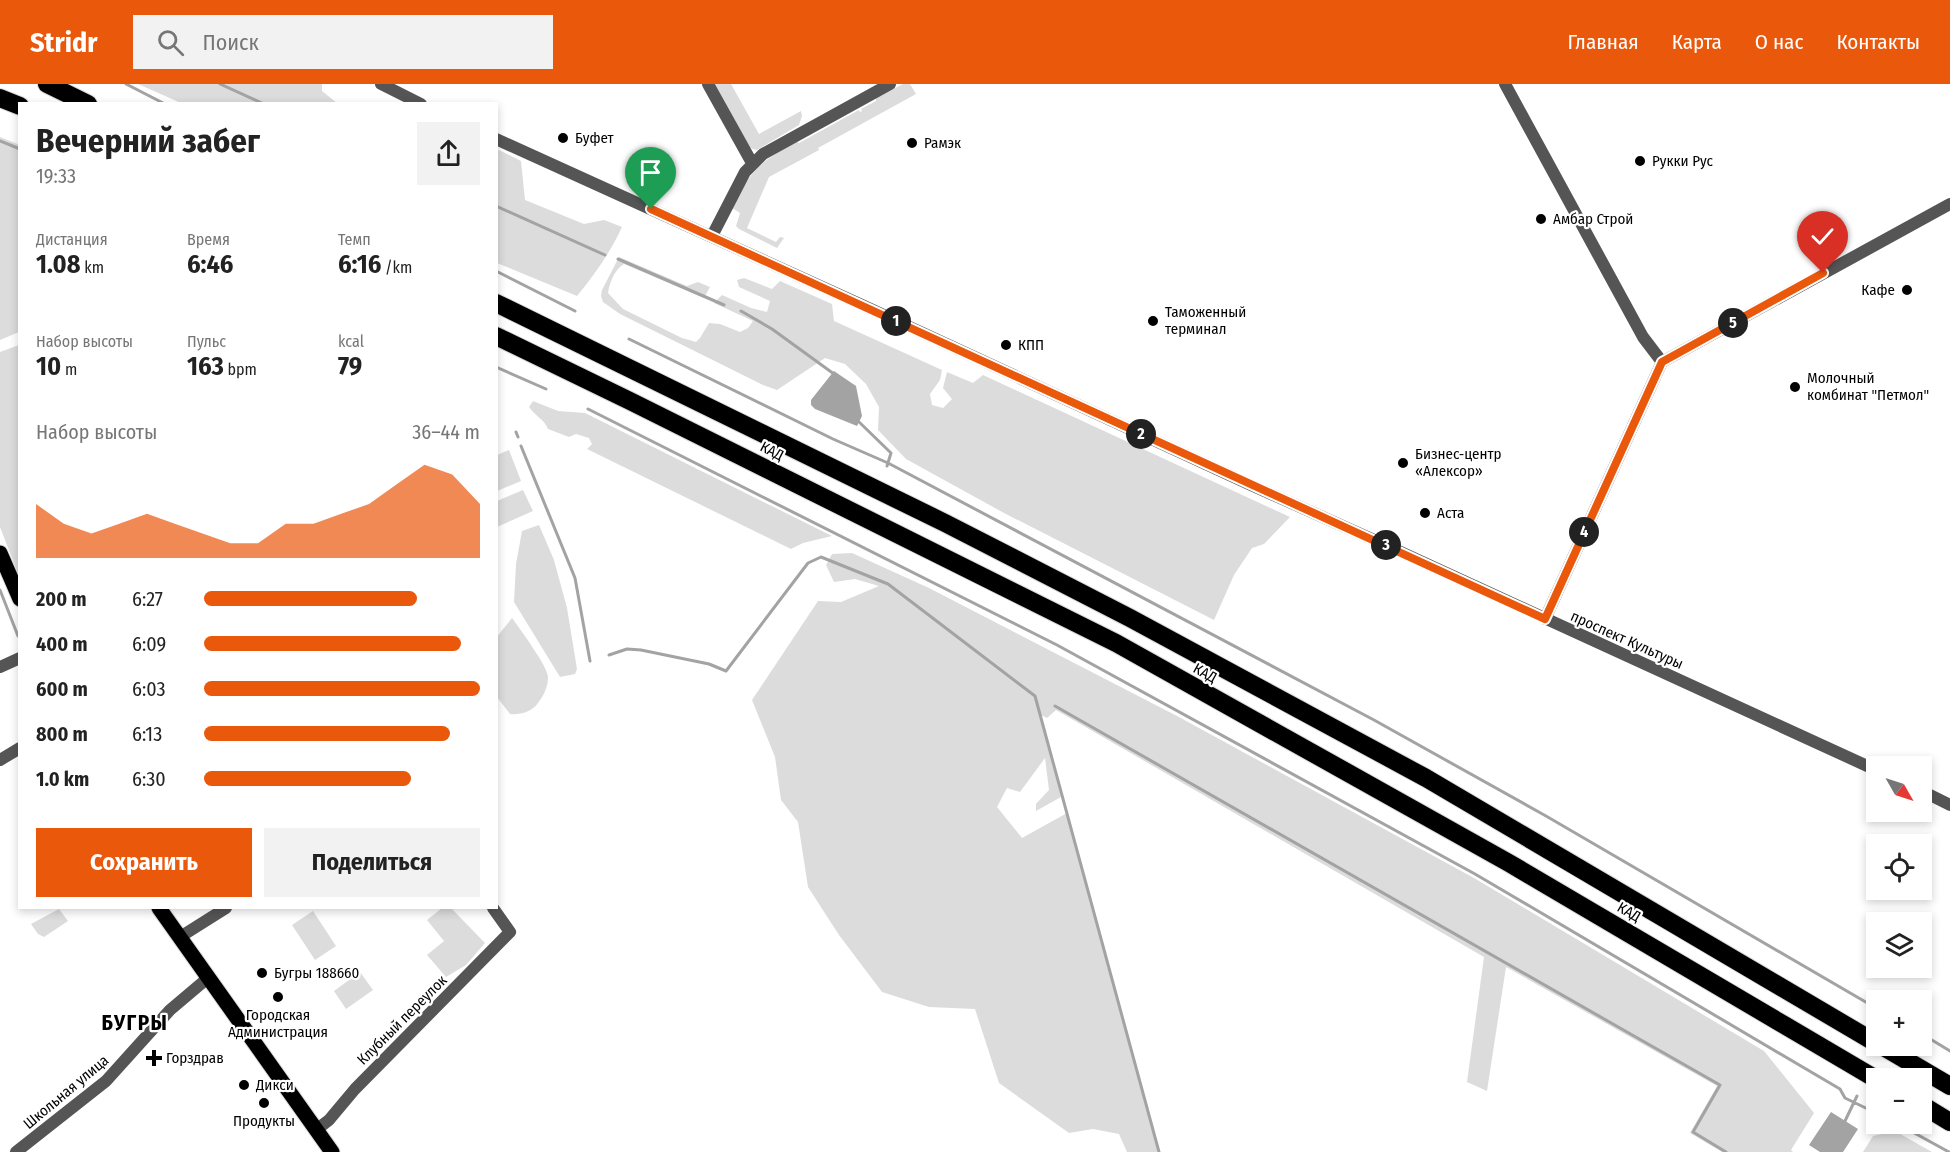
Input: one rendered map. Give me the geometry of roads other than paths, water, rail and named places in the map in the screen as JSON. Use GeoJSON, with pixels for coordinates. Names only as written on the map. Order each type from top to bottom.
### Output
{"type":"FeatureCollection","features":[{"type":"Feature","properties":{"kind":"highway"},"geometry":{"type":"LineString","coordinates":[[47,84],[84,102]]}},
{"type":"Feature","properties":{"kind":"highway"},"geometry":{"type":"LineString","coordinates":[[0,98],[18,105]]}},
{"type":"Feature","properties":{"kind":"highway","name":"КАД"},"geometry":{"type":"LineString","coordinates":[[498,304],[945,523],[1130,618],[1426,778],[1866,1036]]}},
{"type":"Feature","properties":{"kind":"highway","name":"КАД"},"geometry":{"type":"LineString","coordinates":[[498,337],[641,406],[1116,644],[1509,863],[1866,1073]]}},
{"type":"Feature","properties":{"kind":"highway"},"geometry":{"type":"LineString","coordinates":[[1899,1056],[1950,1086]]}},
{"type":"Feature","properties":{"kind":"highway"},"geometry":{"type":"LineString","coordinates":[[1932,1111],[1950,1122]]}},
{"type":"Feature","properties":{"kind":"main road"},"geometry":{"type":"LineString","coordinates":[[0,553],[18,594]]}},
{"type":"Feature","properties":{"kind":"main road"},"geometry":{"type":"LineString","coordinates":[[160,909],[332,1152]]}},
{"type":"Feature","properties":{"kind":"street"},"geometry":{"type":"LineString","coordinates":[[381,84],[417,102]]}},
{"type":"Feature","properties":{"kind":"street"},"geometry":{"type":"LineString","coordinates":[[708,84],[752,163]]}},
{"type":"Feature","properties":{"kind":"street"},"geometry":{"type":"LineString","coordinates":[[712,236],[745,172],[752,163],[779,145],[891,84]]}},
{"type":"Feature","properties":{"kind":"street"},"geometry":{"type":"LineString","coordinates":[[1505,84],[1643,337],[1662,362]]}},
{"type":"Feature","properties":{"kind":"street","name":"проспект Культуры"},"geometry":{"type":"LineString","coordinates":[[498,140],[1866,765]]}},
{"type":"Feature","properties":{"kind":"street"},"geometry":{"type":"LineString","coordinates":[[1545,619],[1662,362],[1950,204]]}},
{"type":"Feature","properties":{"kind":"street"},"geometry":{"type":"LineString","coordinates":[[0,667],[18,659]]}},
{"type":"Feature","properties":{"kind":"street"},"geometry":{"type":"LineString","coordinates":[[0,760],[18,749]]}},
{"type":"Feature","properties":{"kind":"street"},"geometry":{"type":"LineString","coordinates":[[1932,796],[1950,805]]}},
{"type":"Feature","properties":{"kind":"street"},"geometry":{"type":"LineString","coordinates":[[180,937],[224,909]]}},
{"type":"Feature","properties":{"kind":"street","name":"Клубный переулок"},"geometry":{"type":"LineString","coordinates":[[316,1130],[329,1120],[355,1089],[510,932],[494,909]]}},
{"type":"Feature","properties":{"kind":"street","name":"Школьная улица"},"geometry":{"type":"LineString","coordinates":[[16,1152],[106,1081],[170,1010],[209,977]]}},
{"type":"Feature","properties":{"kind":"waterway"},"geometry":{"type":"LineString","coordinates":[[126,84],[161,102]]}},
{"type":"Feature","properties":{"kind":"waterway"},"geometry":{"type":"LineString","coordinates":[[220,84],[260,102]]}},
{"type":"Feature","properties":{"kind":"waterway"},"geometry":{"type":"LineString","coordinates":[[0,141],[18,148]]}},
{"type":"Feature","properties":{"kind":"waterway"},"geometry":{"type":"LineString","coordinates":[[498,207],[605,255]]}},
{"type":"Feature","properties":{"kind":"waterway"},"geometry":{"type":"LineString","coordinates":[[618,259],[724,305]]}},
{"type":"Feature","properties":{"kind":"waterway"},"geometry":{"type":"LineString","coordinates":[[498,272],[575,311]]}},
{"type":"Feature","properties":{"kind":"waterway"},"geometry":{"type":"LineString","coordinates":[[741,311],[772,329],[834,374]]}},
{"type":"Feature","properties":{"kind":"waterway"},"geometry":{"type":"LineString","coordinates":[[629,339],[833,439],[888,463],[1374,720],[1546,816],[1866,1002]]}},
{"type":"Feature","properties":{"kind":"waterway"},"geometry":{"type":"LineString","coordinates":[[498,368],[546,389]]}},
{"type":"Feature","properties":{"kind":"waterway"},"geometry":{"type":"LineString","coordinates":[[588,409],[1057,645],[1475,874],[1840,1089],[1845,1098],[1866,1108]]}},
{"type":"Feature","properties":{"kind":"waterway"},"geometry":{"type":"LineString","coordinates":[[857,420],[891,453],[887,466]]}},
{"type":"Feature","properties":{"kind":"waterway"},"geometry":{"type":"LineString","coordinates":[[516,432],[518,437]]}},
{"type":"Feature","properties":{"kind":"waterway"},"geometry":{"type":"LineString","coordinates":[[521,446],[575,578],[590,661]]}},
{"type":"Feature","properties":{"kind":"waterway"},"geometry":{"type":"LineString","coordinates":[[609,655],[627,649],[641,650],[709,664],[726,671],[808,563],[821,557],[888,584],[1035,696],[1159,1152]]}},
{"type":"Feature","properties":{"kind":"waterway"},"geometry":{"type":"LineString","coordinates":[[0,590],[18,636]]}},
{"type":"Feature","properties":{"kind":"waterway"},"geometry":{"type":"LineString","coordinates":[[1055,706],[1720,1085],[1693,1132],[1726,1152]]}},
{"type":"Feature","properties":{"kind":"waterway"},"geometry":{"type":"LineString","coordinates":[[1932,1040],[1950,1051]]}},
{"type":"Feature","properties":{"kind":"waterway"},"geometry":{"type":"LineString","coordinates":[[1845,1121],[1857,1096]]}},
{"type":"Feature","properties":{"kind":"waterway"},"geometry":{"type":"LineString","coordinates":[[1916,1134],[1949,1152]]}},
{"type":"Feature","properties":{"kind":"place","name":"Буфет"},"geometry":{"type":"Point","coordinates":[563,138]}},
{"type":"Feature","properties":{"kind":"place","name":"Рамэк"},"geometry":{"type":"Point","coordinates":[912,143]}},
{"type":"Feature","properties":{"kind":"place","name":"Рукки Рус"},"geometry":{"type":"Point","coordinates":[1640,161]}},
{"type":"Feature","properties":{"kind":"place","name":"Амбар Строй"},"geometry":{"type":"Point","coordinates":[1541,219]}},
{"type":"Feature","properties":{"kind":"place","name":"Кафе"},"geometry":{"type":"Point","coordinates":[1907,290]}},
{"type":"Feature","properties":{"kind":"place","name":"Таможенный терминал"},"geometry":{"type":"Point","coordinates":[1153,321]}},
{"type":"Feature","properties":{"kind":"place","name":"КПП"},"geometry":{"type":"Point","coordinates":[1006,345]}},
{"type":"Feature","properties":{"kind":"place","name":"Молочный комбинат \"Петмол\""},"geometry":{"type":"Point","coordinates":[1795,387]}},
{"type":"Feature","properties":{"kind":"place","name":"Бизнес-центр «Алексор»"},"geometry":{"type":"Point","coordinates":[1403,463]}},
{"type":"Feature","properties":{"kind":"place","name":"Аста"},"geometry":{"type":"Point","coordinates":[1425,513]}},
{"type":"Feature","properties":{"kind":"place","name":"Бугры 188660"},"geometry":{"type":"Point","coordinates":[262,973]}},
{"type":"Feature","properties":{"kind":"place","name":"Городская Администрация"},"geometry":{"type":"Point","coordinates":[278,997]}},
{"type":"Feature","properties":{"kind":"place","name":"Горздрав"},"geometry":{"type":"Point","coordinates":[154,1058]}},
{"type":"Feature","properties":{"kind":"place","name":"Дикси"},"geometry":{"type":"Point","coordinates":[244,1085]}},
{"type":"Feature","properties":{"kind":"place","name":"Продукты"},"geometry":{"type":"Point","coordinates":[264,1103]}},
{"type":"Feature","properties":{"kind":"district","name":"БУГРЫ"},"geometry":{"type":"Point","coordinates":[135,1023]}}]}
